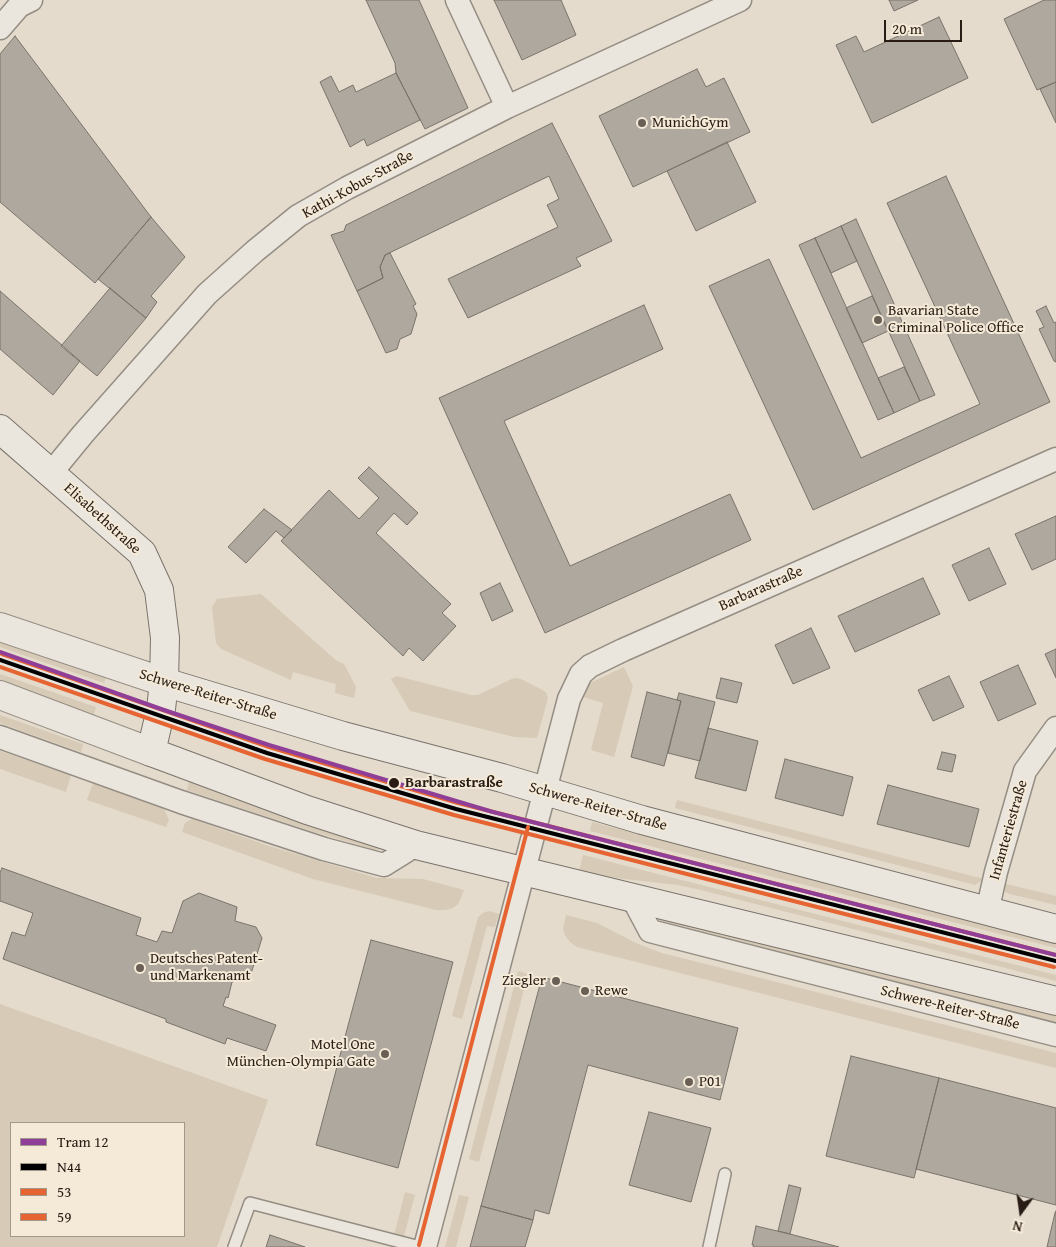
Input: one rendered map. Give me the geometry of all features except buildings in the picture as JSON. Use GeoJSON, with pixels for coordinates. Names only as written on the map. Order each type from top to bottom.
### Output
{"type":"FeatureCollection","features":[{"type":"Feature","properties":{"kind":"main road","name":"Elisabethstraße"},"geometry":{"type":"LineString","coordinates":[[0,429],[142,553],[159,590],[165,638],[164,682],[160,716],[151,752]]}},
{"type":"Feature","properties":{"kind":"main road","name":"Schwere-Reiter-Straße"},"geometry":{"type":"LineString","coordinates":[[0,627],[164,682],[343,736],[502,778],[642,820],[1056,929]]}},
{"type":"Feature","properties":{"kind":"main road"},"geometry":{"type":"LineString","coordinates":[[0,695],[307,810],[416,845],[1056,1001]]}},
{"type":"Feature","properties":{"kind":"street"},"geometry":{"type":"LineString","coordinates":[[0,28],[19,6],[31,0]]}},
{"type":"Feature","properties":{"kind":"street"},"geometry":{"type":"LineString","coordinates":[[457,0],[507,107]]}},
{"type":"Feature","properties":{"kind":"street","name":"Kathi-Kobus-Straße"},"geometry":{"type":"LineString","coordinates":[[51,473],[207,294],[298,216],[347,188],[507,107],[740,0]]}},
{"type":"Feature","properties":{"kind":"street","name":"Barbarastraße"},"geometry":{"type":"LineString","coordinates":[[425,1247],[569,699],[581,674],[590,666],[1056,459]]}},
{"type":"Feature","properties":{"kind":"street","name":"Infanteriestraße"},"geometry":{"type":"LineString","coordinates":[[987,912],[996,872],[1025,771],[1056,728]]}},
{"type":"Feature","properties":{"kind":"street"},"geometry":{"type":"LineString","coordinates":[[0,737],[105,776],[324,849],[384,865],[416,845]]}},
{"type":"Feature","properties":{"kind":"street","name":"Schwere-Reiter-Straße"},"geometry":{"type":"LineString","coordinates":[[632,897],[650,932],[1056,1035]]}},
{"type":"Feature","properties":{"kind":"lane"},"geometry":{"type":"LineString","coordinates":[[0,660],[284,758],[456,808],[1056,961]]}},
{"type":"Feature","properties":{"kind":"lane"},"geometry":{"type":"LineString","coordinates":[[709,1247],[724,1174]]}},
{"type":"Feature","properties":{"kind":"lane"},"geometry":{"type":"LineString","coordinates":[[234,1247],[250,1203],[420,1247]]}},
{"type":"Feature","properties":{"kind":"shaded area"},"geometry":{"type":"Polygon","coordinates":[[[261,594],[337,661],[344,664],[356,687],[354,698],[335,693],[336,684],[293,672],[291,680],[221,649],[216,643],[212,607],[217,599],[261,594]]]}},
{"type":"Feature","properties":{"kind":"shaded area"},"geometry":{"type":"Polygon","coordinates":[[[0,638],[107,676],[104,683],[0,647],[0,638]]]}},
{"type":"Feature","properties":{"kind":"shaded area"},"geometry":{"type":"Polygon","coordinates":[[[624,667],[633,686],[614,757],[591,750],[603,703],[583,697],[586,685],[624,667]]]}},
{"type":"Feature","properties":{"kind":"shaded area"},"geometry":{"type":"Polygon","coordinates":[[[0,674],[96,707],[94,715],[0,681],[0,674]]]}},
{"type":"Feature","properties":{"kind":"shaded area"},"geometry":{"type":"Polygon","coordinates":[[[397,676],[471,695],[478,695],[514,678],[521,679],[546,692],[548,698],[537,738],[514,737],[410,711],[391,679],[397,676]]]}},
{"type":"Feature","properties":{"kind":"shaded area"},"geometry":{"type":"Polygon","coordinates":[[[0,715],[83,744],[81,752],[0,723],[0,715]]]}},
{"type":"Feature","properties":{"kind":"shaded area"},"geometry":{"type":"Polygon","coordinates":[[[0,751],[71,775],[66,792],[0,769],[0,751]]]}},
{"type":"Feature","properties":{"kind":"shaded area"},"geometry":{"type":"Polygon","coordinates":[[[189,782],[381,846],[380,849],[376,850],[311,831],[187,790],[189,782]]]}},
{"type":"Feature","properties":{"kind":"shaded area"},"geometry":{"type":"Polygon","coordinates":[[[93,783],[164,809],[169,820],[166,827],[87,800],[93,783]]]}},
{"type":"Feature","properties":{"kind":"shaded area"},"geometry":{"type":"Polygon","coordinates":[[[677,800],[984,879],[975,885],[675,808],[677,800]]]}},
{"type":"Feature","properties":{"kind":"shaded area"},"geometry":{"type":"Polygon","coordinates":[[[192,819],[269,846],[377,878],[423,879],[464,890],[459,903],[453,908],[436,910],[313,879],[182,832],[185,823],[192,819]]]}},
{"type":"Feature","properties":{"kind":"shaded area"},"geometry":{"type":"Polygon","coordinates":[[[592,822],[1056,942],[1056,948],[590,831],[592,822]]]}},
{"type":"Feature","properties":{"kind":"shaded area"},"geometry":{"type":"Polygon","coordinates":[[[583,855],[1056,975],[1056,981],[701,890],[678,885],[607,877],[579,871],[583,855]]]}},
{"type":"Feature","properties":{"kind":"shaded area"},"geometry":{"type":"Polygon","coordinates":[[[1002,883],[1056,896],[1056,905],[1005,892],[1002,888],[1002,883]]]}},
{"type":"Feature","properties":{"kind":"shaded area"},"geometry":{"type":"Polygon","coordinates":[[[490,911],[499,914],[495,927],[487,926],[462,1019],[452,1016],[478,917],[490,911]]]}},
{"type":"Feature","properties":{"kind":"shaded area"},"geometry":{"type":"Polygon","coordinates":[[[566,915],[597,923],[638,944],[662,953],[1056,1053],[1056,1068],[577,947],[565,935],[563,928],[566,915]]]}},
{"type":"Feature","properties":{"kind":"shaded area"},"geometry":{"type":"Polygon","coordinates":[[[658,918],[686,922],[1056,1016],[1056,1024],[695,931],[660,921],[658,918]]]}},
{"type":"Feature","properties":{"kind":"shaded area"},"geometry":{"type":"Polygon","coordinates":[[[518,971],[528,974],[479,1162],[469,1159],[518,971]]]}},
{"type":"Feature","properties":{"kind":"shaded area"},"geometry":{"type":"Polygon","coordinates":[[[0,1004],[268,1100],[217,1247],[0,1247],[0,1004]]]}},
{"type":"Feature","properties":{"kind":"shaded area"},"geometry":{"type":"Polygon","coordinates":[[[405,1192],[415,1195],[401,1247],[391,1247],[405,1192]]]}},
{"type":"Feature","properties":{"kind":"shaded area"},"geometry":{"type":"Polygon","coordinates":[[[459,1195],[469,1197],[456,1247],[445,1247],[459,1195]]]}},
{"type":"Feature","properties":{"kind":"tram line","name":"12"},"geometry":{"type":"LineString","coordinates":[[0,652],[269,745],[493,812],[1056,955]]}},
{"type":"Feature","properties":{"kind":"transit line","name":"59"},"geometry":{"type":"LineString","coordinates":[[2,654],[269,747],[458,803],[1056,955]]}},
{"type":"Feature","properties":{"kind":"transit line","name":"N44"},"geometry":{"type":"LineString","coordinates":[[0,660],[267,753],[456,809],[1056,961]]}},
{"type":"Feature","properties":{"kind":"transit line","name":"53"},"geometry":{"type":"LineString","coordinates":[[0,667],[265,759],[454,815],[1054,967]]}},
{"type":"Feature","properties":{"kind":"transit line","name":"59"},"geometry":{"type":"LineString","coordinates":[[419,1245],[528,827]]}},
{"type":"Feature","properties":{"kind":"place","name":"MunichGym"},"geometry":{"type":"Point","coordinates":[642,123]}},
{"type":"Feature","properties":{"kind":"place","name":"Bavarian State Criminal Police Office"},"geometry":{"type":"Point","coordinates":[878,320]}},
{"type":"Feature","properties":{"kind":"place","name":"Barbarastraße"},"geometry":{"type":"Point","coordinates":[394,783]}},
{"type":"Feature","properties":{"kind":"place","name":"Deutsches Patent- und Markenamt"},"geometry":{"type":"Point","coordinates":[140,968]}},
{"type":"Feature","properties":{"kind":"place","name":"Ziegler"},"geometry":{"type":"Point","coordinates":[556,981]}},
{"type":"Feature","properties":{"kind":"place","name":"Rewe"},"geometry":{"type":"Point","coordinates":[585,991]}},
{"type":"Feature","properties":{"kind":"place","name":"Motel One München-Olympia Gate"},"geometry":{"type":"Point","coordinates":[385,1054]}},
{"type":"Feature","properties":{"kind":"place","name":"P01"},"geometry":{"type":"Point","coordinates":[689,1082]}}]}
